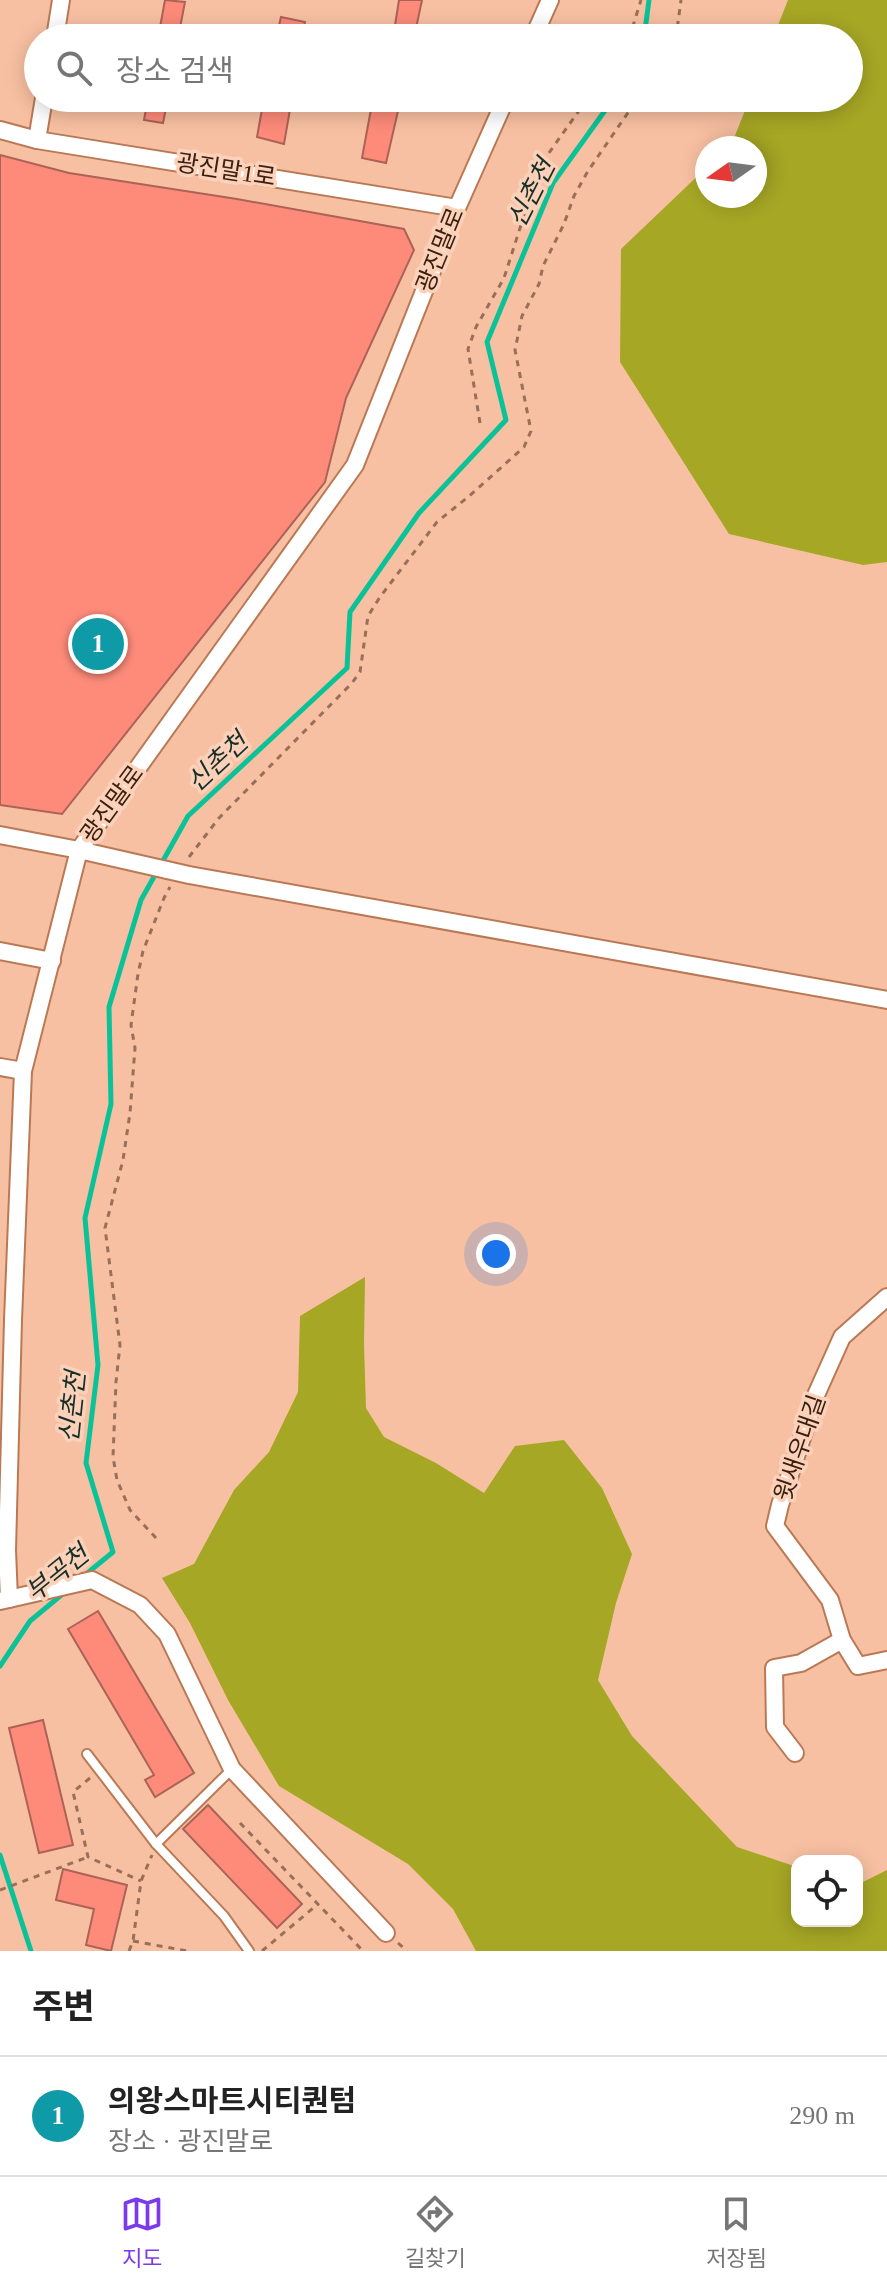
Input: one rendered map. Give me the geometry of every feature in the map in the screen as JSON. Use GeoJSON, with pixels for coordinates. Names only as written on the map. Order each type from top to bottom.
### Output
{"type":"FeatureCollection","features":[{"type":"Feature","properties":{"kind":"street"},"geometry":{"type":"LineString","coordinates":[[57,24],[61,0]]}},
{"type":"Feature","properties":{"kind":"street"},"geometry":{"type":"LineString","coordinates":[[539,24],[550,0]]}},
{"type":"Feature","properties":{"kind":"street"},"geometry":{"type":"LineString","coordinates":[[37,140],[42,112]]}},
{"type":"Feature","properties":{"kind":"street","name":"광진말로"},"geometry":{"type":"LineString","coordinates":[[4,1600],[6,1322],[23,1071],[79,850],[355,465],[457,208],[500,112]]}},
{"type":"Feature","properties":{"kind":"street","name":"광진말1로"},"geometry":{"type":"LineString","coordinates":[[0,130],[37,140],[457,208]]}},
{"type":"Feature","properties":{"kind":"street"},"geometry":{"type":"LineString","coordinates":[[0,835],[148,866],[187,869],[887,1000]]}},
{"type":"Feature","properties":{"kind":"street"},"geometry":{"type":"LineString","coordinates":[[0,951],[52,961]]}},
{"type":"Feature","properties":{"kind":"street"},"geometry":{"type":"LineString","coordinates":[[0,1067],[23,1071]]}},
{"type":"Feature","properties":{"kind":"street","name":"윗새우대길"},"geometry":{"type":"LineString","coordinates":[[887,1297],[842,1337],[816,1395],[775,1526],[830,1600],[842,1640],[858,1666],[887,1660]]}},
{"type":"Feature","properties":{"kind":"street"},"geometry":{"type":"LineString","coordinates":[[4,1600],[92,1580],[140,1605],[167,1634],[232,1769],[386,1933]]}},
{"type":"Feature","properties":{"kind":"street"},"geometry":{"type":"LineString","coordinates":[[795,1753],[775,1727],[774,1668],[801,1663],[842,1640]]}},
{"type":"Feature","properties":{"kind":"lane"},"geometry":{"type":"LineString","coordinates":[[87,1754],[156,1844],[224,1916],[249,1951]]}},
{"type":"Feature","properties":{"kind":"lane"},"geometry":{"type":"LineString","coordinates":[[156,1844],[232,1769]]}},
{"type":"Feature","properties":{"kind":"path"},"geometry":{"type":"LineString","coordinates":[[634,24],[641,0]]}},
{"type":"Feature","properties":{"kind":"path"},"geometry":{"type":"LineString","coordinates":[[678,24],[681,0]]}},
{"type":"Feature","properties":{"kind":"path"},"geometry":{"type":"LineString","coordinates":[[480,423],[468,349],[476,327],[504,278],[546,157],[578,112]]}},
{"type":"Feature","properties":{"kind":"path"},"geometry":{"type":"LineString","coordinates":[[187,869],[192,850],[219,818],[360,672],[368,616],[437,522],[524,447],[531,431],[515,350],[522,316],[539,284],[543,266],[574,196],[628,112]]}},
{"type":"Feature","properties":{"kind":"path"},"geometry":{"type":"LineString","coordinates":[[156,1538],[130,1510],[117,1480],[113,1457],[120,1345],[105,1228],[123,1160],[130,1113],[135,1048],[131,1025],[135,990],[143,951],[171,887]]}},
{"type":"Feature","properties":{"kind":"path"},"geometry":{"type":"LineString","coordinates":[[88,1857],[73,1792],[100,1770]]}},
{"type":"Feature","properties":{"kind":"path"},"geometry":{"type":"LineString","coordinates":[[240,1823],[363,1951]]}},
{"type":"Feature","properties":{"kind":"path"},"geometry":{"type":"LineString","coordinates":[[129,1951],[141,1881],[156,1844]]}},
{"type":"Feature","properties":{"kind":"path"},"geometry":{"type":"LineString","coordinates":[[1,1890],[88,1857],[141,1881]]}},
{"type":"Feature","properties":{"kind":"path"},"geometry":{"type":"LineString","coordinates":[[262,1951],[318,1904]]}},
{"type":"Feature","properties":{"kind":"path"},"geometry":{"type":"LineString","coordinates":[[133,1941],[187,1951]]}},
{"type":"Feature","properties":{"kind":"shaded area"},"geometry":{"type":"Polygon","coordinates":[[[788,0],[887,0],[887,562],[863,565],[729,534],[620,362],[621,249],[695,178],[695,208],[767,208],[767,136],[735,136],[744,112],[863,112],[863,24],[779,24],[788,0]]]}},
{"type":"Feature","properties":{"kind":"shaded area"},"geometry":{"type":"Polygon","coordinates":[[[365,1277],[366,1408],[384,1437],[436,1463],[484,1493],[515,1446],[564,1440],[602,1488],[632,1554],[616,1603],[598,1680],[632,1736],[737,1847],[791,1865],[791,1927],[863,1927],[863,1882],[887,1870],[887,1951],[476,1951],[453,1909],[408,1864],[279,1786],[162,1578],[194,1564],[234,1490],[269,1452],[298,1392],[300,1316],[365,1277]]]}},
{"type":"Feature","properties":{"kind":"building"},"geometry":{"type":"Polygon","coordinates":[[[165,0],[185,2],[181,24],[161,24],[165,0]]]}},
{"type":"Feature","properties":{"kind":"building"},"geometry":{"type":"Polygon","coordinates":[[[399,0],[422,0],[417,24],[395,24],[399,0]]]}},
{"type":"Feature","properties":{"kind":"building"},"geometry":{"type":"Polygon","coordinates":[[[281,17],[305,22],[305,24],[279,24],[281,17]]]}},
{"type":"Feature","properties":{"kind":"building"},"geometry":{"type":"Polygon","coordinates":[[[145,112],[165,112],[163,123],[144,120],[145,112]]]}},
{"type":"Feature","properties":{"kind":"building"},"geometry":{"type":"Polygon","coordinates":[[[261,112],[290,112],[284,144],[257,137],[261,112]]]}},
{"type":"Feature","properties":{"kind":"building"},"geometry":{"type":"Polygon","coordinates":[[[370,112],[398,112],[386,163],[362,158],[370,112]]]}},
{"type":"Feature","properties":{"kind":"building"},"geometry":{"type":"Polygon","coordinates":[[[0,155],[69,173],[404,229],[414,250],[346,398],[325,482],[62,814],[0,805],[0,155]]]}},
{"type":"Feature","properties":{"kind":"building"},"geometry":{"type":"Polygon","coordinates":[[[98,1611],[194,1773],[155,1797],[145,1780],[154,1775],[68,1629],[98,1611]]]}},
{"type":"Feature","properties":{"kind":"building"},"geometry":{"type":"Polygon","coordinates":[[[43,1720],[73,1845],[39,1853],[9,1728],[43,1720]]]}},
{"type":"Feature","properties":{"kind":"building"},"geometry":{"type":"Polygon","coordinates":[[[208,1805],[302,1904],[277,1928],[183,1829],[208,1805]]]}},
{"type":"Feature","properties":{"kind":"building"},"geometry":{"type":"Polygon","coordinates":[[[63,1869],[127,1885],[111,1951],[86,1945],[94,1909],[56,1900],[63,1869]]]}},
{"type":"Feature","properties":{"kind":"waterway","name":"신촌천"},"geometry":{"type":"LineString","coordinates":[[646,24],[649,0]]}},
{"type":"Feature","properties":{"kind":"waterway","name":"신촌천"},"geometry":{"type":"LineString","coordinates":[[85,1575],[113,1552],[86,1463],[98,1365],[85,1218],[111,1104],[109,1007],[141,900],[188,816],[347,668],[350,612],[419,513],[506,420],[487,342],[553,183],[604,112]]}},
{"type":"Feature","properties":{"kind":"waterway","name":"부곡천"},"geometry":{"type":"LineString","coordinates":[[0,1666],[30,1621],[65,1592]]}},
{"type":"Feature","properties":{"kind":"waterway","name":"부곡천"},"geometry":{"type":"LineString","coordinates":[[0,1855],[31,1951]]}},
{"type":"Feature","properties":{"kind":"place","name":"의왕스마트시티퀀텀"},"geometry":{"type":"Point","coordinates":[98,644]}}]}
